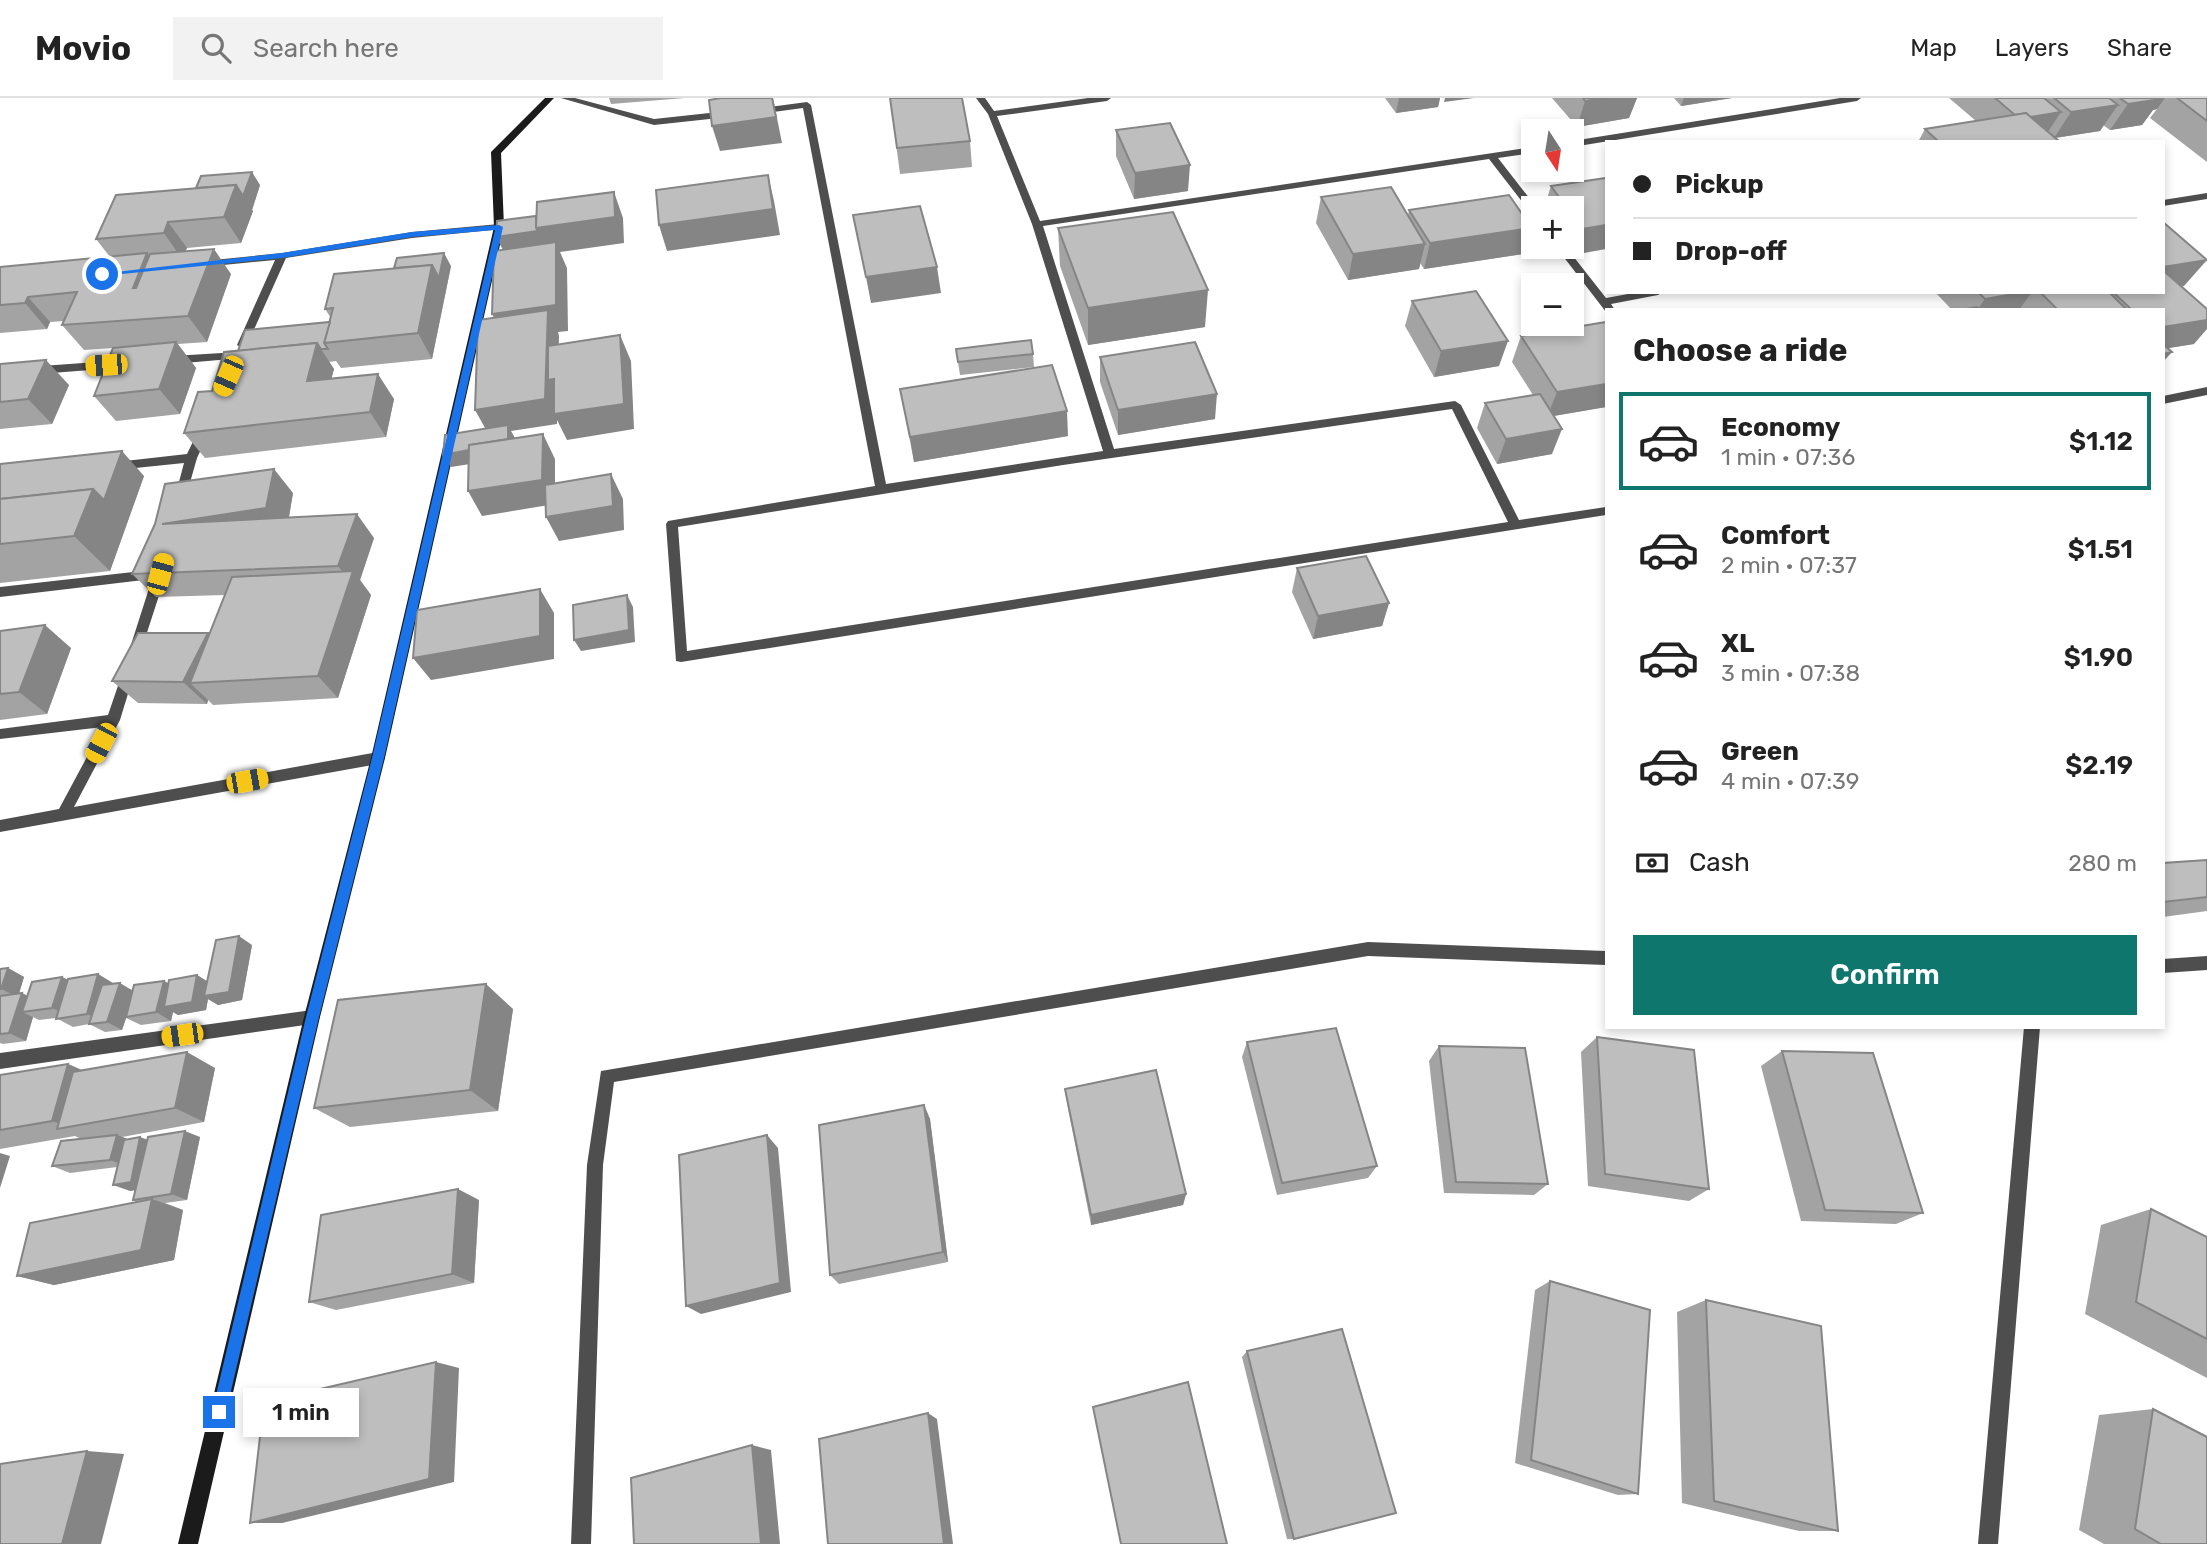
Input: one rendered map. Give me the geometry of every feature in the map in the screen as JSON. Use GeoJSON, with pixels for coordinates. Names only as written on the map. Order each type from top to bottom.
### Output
{"type":"FeatureCollection","features":[{"type":"Feature","properties":{"kind":"street"},"geometry":{"type":"LineString","coordinates":[[188,1544],[312,1017],[378,758],[499,227],[496,152],[550,98]]}},
{"type":"Feature","properties":{"kind":"street"},"geometry":{"type":"LineString","coordinates":[[565,98],[654,122],[807,105],[881,487]]}},
{"type":"Feature","properties":{"kind":"street"},"geometry":{"type":"LineString","coordinates":[[980,98],[992,114],[1037,224],[1109,452]]}},
{"type":"Feature","properties":{"kind":"street"},"geometry":{"type":"LineString","coordinates":[[992,114],[1107,98]]}},
{"type":"Feature","properties":{"kind":"street"},"geometry":{"type":"LineString","coordinates":[[1584,142],[1857,98]]}},
{"type":"Feature","properties":{"kind":"street"},"geometry":{"type":"LineString","coordinates":[[1037,224],[1521,152]]}},
{"type":"Feature","properties":{"kind":"street"},"geometry":{"type":"LineString","coordinates":[[1492,156],[1522,196]]}},
{"type":"Feature","properties":{"kind":"street"},"geometry":{"type":"LineString","coordinates":[[2165,204],[2207,196]]}},
{"type":"Feature","properties":{"kind":"street"},"geometry":{"type":"LineString","coordinates":[[188,265],[282,256],[412,234],[499,227]]}},
{"type":"Feature","properties":{"kind":"street"},"geometry":{"type":"LineString","coordinates":[[159,361],[235,361],[282,256]]}},
{"type":"Feature","properties":{"kind":"street"},"geometry":{"type":"LineString","coordinates":[[1570,259],[1607,306],[1651,294]]}},
{"type":"Feature","properties":{"kind":"street"},"geometry":{"type":"LineString","coordinates":[[0,373],[132,363]]}},
{"type":"Feature","properties":{"kind":"street"},"geometry":{"type":"LineString","coordinates":[[2165,400],[2207,391]]}},
{"type":"Feature","properties":{"kind":"street"},"geometry":{"type":"LineString","coordinates":[[1515,525],[1455,405],[1109,452],[881,487],[672,524],[681,657],[1605,511]]}},
{"type":"Feature","properties":{"kind":"street"},"geometry":{"type":"LineString","coordinates":[[177,510],[191,458],[212,412]]}},
{"type":"Feature","properties":{"kind":"street"},"geometry":{"type":"LineString","coordinates":[[109,467],[191,458]]}},
{"type":"Feature","properties":{"kind":"street"},"geometry":{"type":"LineString","coordinates":[[0,592],[162,568],[113,720],[64,813]]}},
{"type":"Feature","properties":{"kind":"street"},"geometry":{"type":"LineString","coordinates":[[0,734],[113,720]]}},
{"type":"Feature","properties":{"kind":"street"},"geometry":{"type":"LineString","coordinates":[[0,826],[378,758]]}},
{"type":"Feature","properties":{"kind":"street"},"geometry":{"type":"LineString","coordinates":[[581,1544],[595,1165],[607,1076],[1368,949],[1605,958]]}},
{"type":"Feature","properties":{"kind":"street"},"geometry":{"type":"LineString","coordinates":[[2165,966],[2207,963]]}},
{"type":"Feature","properties":{"kind":"street"},"geometry":{"type":"LineString","coordinates":[[0,1062],[312,1017]]}},
{"type":"Feature","properties":{"kind":"street"},"geometry":{"type":"LineString","coordinates":[[1988,1544],[2032,1029]]}},
{"type":"Feature","properties":{"kind":"building"},"geometry":{"type":"Polygon","coordinates":[[[772,98],[776,117],[712,126],[709,100],[772,98]]]}},
{"type":"Feature","properties":{"kind":"building"},"geometry":{"type":"Polygon","coordinates":[[[890,98],[962,98],[970,141],[897,148],[890,98]]]}},
{"type":"Feature","properties":{"kind":"building"},"geometry":{"type":"Polygon","coordinates":[[[1583,98],[1604,98],[1585,101],[1583,98]]]}},
{"type":"Feature","properties":{"kind":"building"},"geometry":{"type":"Polygon","coordinates":[[[1995,98],[2044,98],[2061,112],[2030,117],[2026,113],[2015,115],[1995,98]]]}},
{"type":"Feature","properties":{"kind":"building"},"geometry":{"type":"Polygon","coordinates":[[[2054,98],[2109,98],[2118,105],[2071,112],[2054,98]]]}},
{"type":"Feature","properties":{"kind":"building"},"geometry":{"type":"Polygon","coordinates":[[[2120,98],[2160,98],[2161,99],[2128,104],[2120,98]]]}},
{"type":"Feature","properties":{"kind":"building"},"geometry":{"type":"Polygon","coordinates":[[[2177,98],[2207,98],[2207,121],[2177,98]]]}},
{"type":"Feature","properties":{"kind":"building"},"geometry":{"type":"Polygon","coordinates":[[[2026,113],[2058,140],[1937,140],[1925,129],[2026,113]]]}},
{"type":"Feature","properties":{"kind":"building"},"geometry":{"type":"Polygon","coordinates":[[[1170,123],[1190,165],[1135,173],[1116,130],[1170,123]]]}},
{"type":"Feature","properties":{"kind":"building"},"geometry":{"type":"Polygon","coordinates":[[[252,172],[243,196],[236,185],[196,188],[201,176],[252,172]]]}},
{"type":"Feature","properties":{"kind":"building"},"geometry":{"type":"Polygon","coordinates":[[[768,175],[773,209],[659,225],[656,190],[768,175]]]}},
{"type":"Feature","properties":{"kind":"building"},"geometry":{"type":"Polygon","coordinates":[[[1605,178],[1605,225],[1584,229],[1584,196],[1558,196],[1551,186],[1605,178]]]}},
{"type":"Feature","properties":{"kind":"building"},"geometry":{"type":"Polygon","coordinates":[[[236,185],[224,217],[168,222],[164,233],[96,239],[116,195],[236,185]]]}},
{"type":"Feature","properties":{"kind":"building"},"geometry":{"type":"Polygon","coordinates":[[[1391,187],[1425,244],[1353,254],[1321,197],[1391,187]]]}},
{"type":"Feature","properties":{"kind":"building"},"geometry":{"type":"Polygon","coordinates":[[[614,192],[615,217],[536,228],[537,202],[614,192]]]}},
{"type":"Feature","properties":{"kind":"building"},"geometry":{"type":"Polygon","coordinates":[[[1509,195],[1521,212],[1521,230],[1430,243],[1409,210],[1509,195]]]}},
{"type":"Feature","properties":{"kind":"building"},"geometry":{"type":"Polygon","coordinates":[[[920,206],[937,267],[866,277],[853,215],[920,206]]]}},
{"type":"Feature","properties":{"kind":"building"},"geometry":{"type":"Polygon","coordinates":[[[1173,212],[1208,290],[1088,308],[1058,228],[1173,212]]]}},
{"type":"Feature","properties":{"kind":"building"},"geometry":{"type":"Polygon","coordinates":[[[536,216],[538,231],[496,237],[497,221],[536,216]]]}},
{"type":"Feature","properties":{"kind":"building"},"geometry":{"type":"Polygon","coordinates":[[[2165,224],[2207,260],[2165,267],[2165,224]]]}},
{"type":"Feature","properties":{"kind":"building"},"geometry":{"type":"Polygon","coordinates":[[[556,242],[556,305],[492,314],[494,251],[556,242]]]}},
{"type":"Feature","properties":{"kind":"building"},"geometry":{"type":"Polygon","coordinates":[[[214,249],[188,316],[62,325],[77,292],[28,297],[25,303],[0,305],[0,267],[147,253],[133,288],[136,288],[150,254],[214,249]]]}},
{"type":"Feature","properties":{"kind":"building"},"geometry":{"type":"Polygon","coordinates":[[[444,253],[439,278],[432,265],[394,268],[397,258],[444,253]]]}},
{"type":"Feature","properties":{"kind":"building"},"geometry":{"type":"Polygon","coordinates":[[[432,265],[418,333],[324,343],[333,308],[325,309],[334,274],[432,265]]]}},
{"type":"Feature","properties":{"kind":"building"},"geometry":{"type":"Polygon","coordinates":[[[2165,272],[2207,309],[2207,320],[2165,327],[2165,308],[2130,308],[2115,294],[2165,294],[2165,272]]]}},
{"type":"Feature","properties":{"kind":"building"},"geometry":{"type":"Polygon","coordinates":[[[1476,291],[1508,341],[1441,351],[1412,301],[1476,291]]]}},
{"type":"Feature","properties":{"kind":"building"},"geometry":{"type":"Polygon","coordinates":[[[1980,294],[2014,294],[1985,299],[1980,294]]]}},
{"type":"Feature","properties":{"kind":"building"},"geometry":{"type":"Polygon","coordinates":[[[2042,294],[2111,294],[2125,308],[2056,308],[2042,294]]]}},
{"type":"Feature","properties":{"kind":"building"},"geometry":{"type":"Polygon","coordinates":[[[548,310],[545,399],[475,410],[478,320],[548,310]]]}},
{"type":"Feature","properties":{"kind":"building"},"geometry":{"type":"Polygon","coordinates":[[[330,322],[324,343],[328,349],[321,349],[317,343],[238,351],[245,330],[330,322]]]}},
{"type":"Feature","properties":{"kind":"building"},"geometry":{"type":"Polygon","coordinates":[[[1605,322],[1605,384],[1557,392],[1521,336],[1584,336],[1584,326],[1605,322]]]}},
{"type":"Feature","properties":{"kind":"building"},"geometry":{"type":"Polygon","coordinates":[[[620,335],[624,404],[554,414],[554,379],[548,380],[548,346],[620,335]]]}},
{"type":"Feature","properties":{"kind":"building"},"geometry":{"type":"Polygon","coordinates":[[[1031,340],[1033,354],[958,362],[956,349],[1031,340]]]}},
{"type":"Feature","properties":{"kind":"building"},"geometry":{"type":"Polygon","coordinates":[[[176,342],[159,389],[94,396],[113,348],[176,342]]]}},
{"type":"Feature","properties":{"kind":"building"},"geometry":{"type":"Polygon","coordinates":[[[1195,342],[1217,394],[1118,410],[1100,357],[1195,342]]]}},
{"type":"Feature","properties":{"kind":"building"},"geometry":{"type":"Polygon","coordinates":[[[317,343],[307,381],[378,374],[370,412],[184,433],[198,392],[212,391],[224,352],[317,343]]]}},
{"type":"Feature","properties":{"kind":"building"},"geometry":{"type":"Polygon","coordinates":[[[46,360],[28,399],[0,402],[0,364],[46,360]]]}},
{"type":"Feature","properties":{"kind":"building"},"geometry":{"type":"Polygon","coordinates":[[[1052,365],[1067,411],[910,437],[900,389],[1052,365]]]}},
{"type":"Feature","properties":{"kind":"building"},"geometry":{"type":"Polygon","coordinates":[[[1540,394],[1562,429],[1506,439],[1485,403],[1540,394]]]}},
{"type":"Feature","properties":{"kind":"building"},"geometry":{"type":"Polygon","coordinates":[[[508,425],[508,439],[469,445],[469,450],[443,455],[445,435],[508,425]]]}},
{"type":"Feature","properties":{"kind":"building"},"geometry":{"type":"Polygon","coordinates":[[[543,434],[542,480],[468,491],[469,445],[543,434]]]}},
{"type":"Feature","properties":{"kind":"building"},"geometry":{"type":"Polygon","coordinates":[[[122,451],[104,500],[93,489],[0,499],[0,464],[122,451]]]}},
{"type":"Feature","properties":{"kind":"building"},"geometry":{"type":"Polygon","coordinates":[[[274,469],[266,508],[162,524],[357,514],[338,566],[132,574],[155,524],[165,484],[274,469]]]}},
{"type":"Feature","properties":{"kind":"building"},"geometry":{"type":"Polygon","coordinates":[[[611,474],[613,506],[546,517],[545,485],[611,474]]]}},
{"type":"Feature","properties":{"kind":"building"},"geometry":{"type":"Polygon","coordinates":[[[93,489],[74,536],[0,544],[0,499],[93,489]]]}},
{"type":"Feature","properties":{"kind":"building"},"geometry":{"type":"Polygon","coordinates":[[[1366,556],[1389,603],[1318,616],[1297,568],[1366,556]]]}},
{"type":"Feature","properties":{"kind":"building"},"geometry":{"type":"Polygon","coordinates":[[[353,571],[318,676],[190,683],[232,577],[353,571]]]}},
{"type":"Feature","properties":{"kind":"building"},"geometry":{"type":"Polygon","coordinates":[[[540,589],[540,636],[413,658],[417,610],[540,589]]]}},
{"type":"Feature","properties":{"kind":"building"},"geometry":{"type":"Polygon","coordinates":[[[627,595],[629,630],[574,640],[573,605],[627,595]]]}},
{"type":"Feature","properties":{"kind":"building"},"geometry":{"type":"Polygon","coordinates":[[[45,625],[19,692],[0,694],[0,631],[45,625]]]}},
{"type":"Feature","properties":{"kind":"building"},"geometry":{"type":"Polygon","coordinates":[[[138,633],[208,633],[183,682],[112,681],[138,633]]]}},
{"type":"Feature","properties":{"kind":"building"},"geometry":{"type":"Polygon","coordinates":[[[2207,860],[2207,897],[2165,902],[2165,863],[2207,860]]]}},
{"type":"Feature","properties":{"kind":"building"},"geometry":{"type":"Polygon","coordinates":[[[239,936],[229,992],[204,996],[216,940],[239,936]]]}},
{"type":"Feature","properties":{"kind":"building"},"geometry":{"type":"Polygon","coordinates":[[[8,968],[1,989],[0,989],[0,969],[8,968]]]}},
{"type":"Feature","properties":{"kind":"building"},"geometry":{"type":"Polygon","coordinates":[[[98,974],[87,1014],[56,1019],[68,979],[98,974]]]}},
{"type":"Feature","properties":{"kind":"building"},"geometry":{"type":"Polygon","coordinates":[[[197,975],[192,1002],[164,1007],[169,980],[197,975]]]}},
{"type":"Feature","properties":{"kind":"building"},"geometry":{"type":"Polygon","coordinates":[[[62,977],[52,1008],[22,1012],[32,982],[62,977]]]}},
{"type":"Feature","properties":{"kind":"building"},"geometry":{"type":"Polygon","coordinates":[[[164,981],[156,1012],[126,1017],[134,985],[164,981]]]}},
{"type":"Feature","properties":{"kind":"building"},"geometry":{"type":"Polygon","coordinates":[[[120,983],[107,1022],[89,1024],[102,985],[120,983]]]}},
{"type":"Feature","properties":{"kind":"building"},"geometry":{"type":"Polygon","coordinates":[[[486,984],[470,1090],[314,1108],[338,1000],[486,984]]]}},
{"type":"Feature","properties":{"kind":"building"},"geometry":{"type":"Polygon","coordinates":[[[22,993],[9,1033],[0,1034],[0,996],[22,993]]]}},
{"type":"Feature","properties":{"kind":"building"},"geometry":{"type":"Polygon","coordinates":[[[1336,1028],[1377,1166],[1282,1183],[1247,1042],[1336,1028]]]}},
{"type":"Feature","properties":{"kind":"building"},"geometry":{"type":"Polygon","coordinates":[[[1597,1037],[1694,1050],[1709,1189],[1605,1174],[1597,1037]]]}},
{"type":"Feature","properties":{"kind":"building"},"geometry":{"type":"Polygon","coordinates":[[[1439,1046],[1525,1048],[1548,1184],[1456,1182],[1439,1046]]]}},
{"type":"Feature","properties":{"kind":"building"},"geometry":{"type":"Polygon","coordinates":[[[1782,1051],[1873,1053],[1923,1213],[1825,1210],[1782,1051]]]}},
{"type":"Feature","properties":{"kind":"building"},"geometry":{"type":"Polygon","coordinates":[[[187,1052],[175,1108],[57,1129],[73,1072],[187,1052]]]}},
{"type":"Feature","properties":{"kind":"building"},"geometry":{"type":"Polygon","coordinates":[[[68,1064],[52,1121],[0,1130],[0,1075],[68,1064]]]}},
{"type":"Feature","properties":{"kind":"building"},"geometry":{"type":"Polygon","coordinates":[[[1156,1070],[1186,1194],[1091,1215],[1065,1089],[1156,1070]]]}},
{"type":"Feature","properties":{"kind":"building"},"geometry":{"type":"Polygon","coordinates":[[[924,1105],[943,1252],[830,1275],[819,1125],[924,1105]]]}},
{"type":"Feature","properties":{"kind":"building"},"geometry":{"type":"Polygon","coordinates":[[[185,1131],[171,1194],[133,1200],[148,1137],[185,1131]]]}},
{"type":"Feature","properties":{"kind":"building"},"geometry":{"type":"Polygon","coordinates":[[[117,1135],[110,1160],[52,1166],[61,1141],[117,1135]]]}},
{"type":"Feature","properties":{"kind":"building"},"geometry":{"type":"Polygon","coordinates":[[[767,1135],[780,1283],[686,1306],[679,1155],[767,1135]]]}},
{"type":"Feature","properties":{"kind":"building"},"geometry":{"type":"Polygon","coordinates":[[[140,1137],[131,1182],[113,1185],[124,1140],[140,1137]]]}},
{"type":"Feature","properties":{"kind":"building"},"geometry":{"type":"Polygon","coordinates":[[[458,1189],[452,1274],[309,1302],[321,1215],[458,1189]]]}},
{"type":"Feature","properties":{"kind":"building"},"geometry":{"type":"Polygon","coordinates":[[[152,1199],[141,1250],[17,1276],[30,1223],[152,1199]]]}},
{"type":"Feature","properties":{"kind":"building"},"geometry":{"type":"Polygon","coordinates":[[[2151,1209],[2207,1237],[2207,1339],[2136,1302],[2151,1209]]]}},
{"type":"Feature","properties":{"kind":"building"},"geometry":{"type":"Polygon","coordinates":[[[1550,1281],[1650,1310],[1638,1494],[1531,1460],[1550,1281]]]}},
{"type":"Feature","properties":{"kind":"building"},"geometry":{"type":"Polygon","coordinates":[[[1706,1300],[1821,1326],[1838,1531],[1714,1501],[1706,1300]]]}},
{"type":"Feature","properties":{"kind":"building"},"geometry":{"type":"Polygon","coordinates":[[[1342,1329],[1396,1513],[1294,1539],[1247,1351],[1342,1329]]]}},
{"type":"Feature","properties":{"kind":"building"},"geometry":{"type":"Polygon","coordinates":[[[436,1362],[429,1479],[250,1523],[264,1402],[436,1362]]]}},
{"type":"Feature","properties":{"kind":"building"},"geometry":{"type":"Polygon","coordinates":[[[1188,1382],[1227,1544],[1121,1544],[1093,1407],[1188,1382]]]}},
{"type":"Feature","properties":{"kind":"building"},"geometry":{"type":"Polygon","coordinates":[[[2153,1409],[2207,1437],[2207,1544],[2161,1544],[2135,1529],[2153,1409]]]}},
{"type":"Feature","properties":{"kind":"building"},"geometry":{"type":"Polygon","coordinates":[[[928,1413],[944,1544],[828,1544],[819,1439],[928,1413]]]}},
{"type":"Feature","properties":{"kind":"building"},"geometry":{"type":"Polygon","coordinates":[[[752,1445],[761,1544],[634,1544],[631,1478],[752,1445]]]}},
{"type":"Feature","properties":{"kind":"building"},"geometry":{"type":"Polygon","coordinates":[[[87,1451],[62,1544],[0,1544],[0,1464],[87,1451]]]}},
{"type":"Feature","properties":{"kind":"route"},"geometry":{"type":"LineString","coordinates":[[102,274],[282,256],[412,234],[499,227],[378,758],[312,1017],[219,1412]]}}]}
